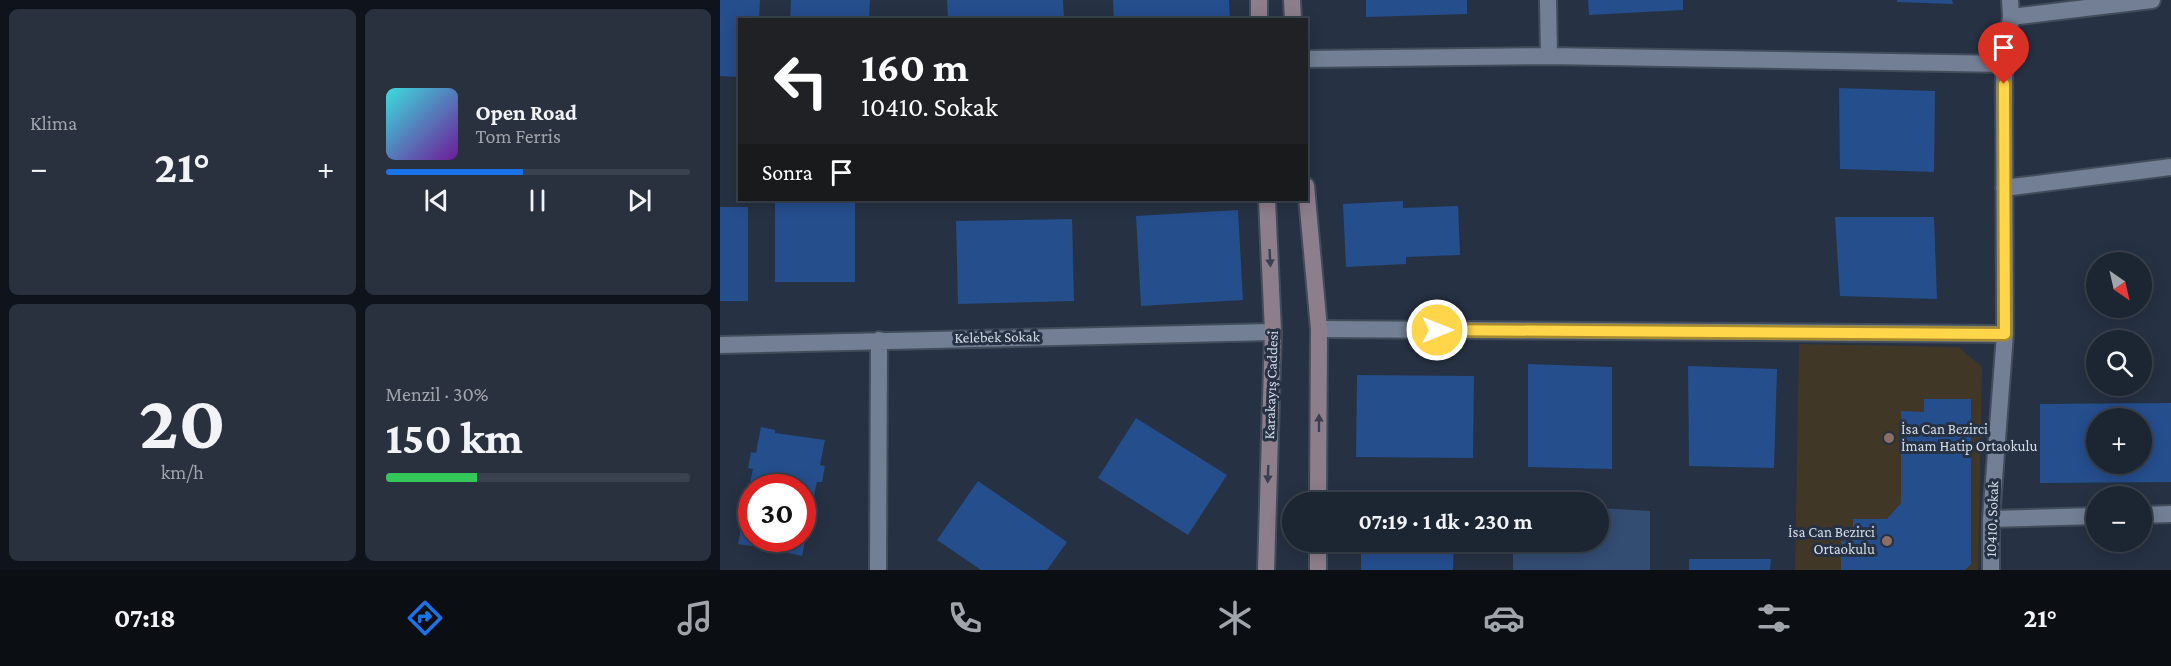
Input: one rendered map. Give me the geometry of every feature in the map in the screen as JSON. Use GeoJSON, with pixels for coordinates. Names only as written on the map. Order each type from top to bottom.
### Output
{"type":"FeatureCollection","features":[{"type":"Feature","properties":{"kind":"main road"},"geometry":{"type":"LineString","coordinates":[[1259,0],[1259,18]]}},
{"type":"Feature","properties":{"kind":"main road"},"geometry":{"type":"LineString","coordinates":[[1292,0],[1293,18]]}},
{"type":"Feature","properties":{"kind":"main road","name":"Karakayış Caddesi"},"geometry":{"type":"LineString","coordinates":[[1266,570],[1273,332],[1267,201]]}},
{"type":"Feature","properties":{"kind":"main road"},"geometry":{"type":"LineString","coordinates":[[1307,201],[1319,329],[1318,492]]}},
{"type":"Feature","properties":{"kind":"main road"},"geometry":{"type":"LineString","coordinates":[[1318,552],[1318,570]]}},
{"type":"Feature","properties":{"kind":"street"},"geometry":{"type":"LineString","coordinates":[[1548,0],[1549,56]]}},
{"type":"Feature","properties":{"kind":"street"},"geometry":{"type":"LineString","coordinates":[[2010,8],[2152,0]]}},
{"type":"Feature","properties":{"kind":"street","name":"10410. Sokak"},"geometry":{"type":"LineString","coordinates":[[1991,570],[1991,519],[2005,334],[2004,63],[2010,8]]}},
{"type":"Feature","properties":{"kind":"street"},"geometry":{"type":"LineString","coordinates":[[1308,59],[1549,56],[2004,63]]}},
{"type":"Feature","properties":{"kind":"street"},"geometry":{"type":"LineString","coordinates":[[2004,188],[2171,167]]}},
{"type":"Feature","properties":{"kind":"street"},"geometry":{"type":"LineString","coordinates":[[1319,329],[2005,334]]}},
{"type":"Feature","properties":{"kind":"street","name":"Kelebek Sokak"},"geometry":{"type":"LineString","coordinates":[[720,345],[1273,332]]}},
{"type":"Feature","properties":{"kind":"street"},"geometry":{"type":"LineString","coordinates":[[878,570],[879,340]]}},
{"type":"Feature","properties":{"kind":"street"},"geometry":{"type":"LineString","coordinates":[[2152,515],[2171,514]]}},
{"type":"Feature","properties":{"kind":"street"},"geometry":{"type":"LineString","coordinates":[[1991,519],[2086,516]]}},
{"type":"Feature","properties":{"kind":"shaded area","name":"İsa Can Bezirci İmam Hatip Ortaokulu"},"geometry":{"type":"Polygon","coordinates":[[[1799,344],[1959,347],[1982,367],[1978,570],[1795,570],[1799,344]]]}},
{"type":"Feature","properties":{"kind":"shaded area"},"geometry":{"type":"Polygon","coordinates":[[[1609,509],[1650,511],[1650,570],[1513,570],[1513,552],[1609,552],[1609,509]]]}},
{"type":"Feature","properties":{"kind":"building"},"geometry":{"type":"Polygon","coordinates":[[[720,0],[760,0],[759,18],[738,18],[738,77],[720,76],[720,0]]]}},
{"type":"Feature","properties":{"kind":"building"},"geometry":{"type":"Polygon","coordinates":[[[791,0],[870,0],[869,18],[790,18],[791,0]]]}},
{"type":"Feature","properties":{"kind":"building"},"geometry":{"type":"Polygon","coordinates":[[[947,0],[1063,0],[1064,18],[948,18],[947,0]]]}},
{"type":"Feature","properties":{"kind":"building"},"geometry":{"type":"Polygon","coordinates":[[[1113,0],[1229,0],[1230,18],[1114,18],[1113,0]]]}},
{"type":"Feature","properties":{"kind":"building"},"geometry":{"type":"Polygon","coordinates":[[[1366,0],[1467,0],[1467,14],[1366,17],[1366,0]]]}},
{"type":"Feature","properties":{"kind":"building"},"geometry":{"type":"Polygon","coordinates":[[[1588,0],[1683,0],[1683,10],[1589,15],[1588,0]]]}},
{"type":"Feature","properties":{"kind":"building"},"geometry":{"type":"Polygon","coordinates":[[[1897,0],[1952,0],[1953,4],[1897,2],[1897,0]]]}},
{"type":"Feature","properties":{"kind":"building"},"geometry":{"type":"Polygon","coordinates":[[[1839,88],[1935,91],[1934,172],[1840,169],[1839,88]]]}},
{"type":"Feature","properties":{"kind":"building"},"geometry":{"type":"Polygon","coordinates":[[[775,201],[855,201],[855,282],[775,282],[775,201]]]}},
{"type":"Feature","properties":{"kind":"building"},"geometry":{"type":"Polygon","coordinates":[[[1403,201],[1403,208],[1458,206],[1460,255],[1406,257],[1406,264],[1346,267],[1343,204],[1403,201]]]}},
{"type":"Feature","properties":{"kind":"building"},"geometry":{"type":"Polygon","coordinates":[[[720,207],[748,207],[748,301],[720,301],[720,207]]]}},
{"type":"Feature","properties":{"kind":"building"},"geometry":{"type":"Polygon","coordinates":[[[1238,210],[1243,300],[1141,306],[1136,216],[1238,210]]]}},
{"type":"Feature","properties":{"kind":"building"},"geometry":{"type":"Polygon","coordinates":[[[1835,217],[1934,217],[1937,299],[1840,296],[1835,217]]]}},
{"type":"Feature","properties":{"kind":"building"},"geometry":{"type":"Polygon","coordinates":[[[1072,219],[1074,301],[958,304],[956,221],[1072,219]]]}},
{"type":"Feature","properties":{"kind":"building"},"geometry":{"type":"Polygon","coordinates":[[[1528,364],[1612,367],[1612,469],[1528,467],[1528,364]]]}},
{"type":"Feature","properties":{"kind":"building"},"geometry":{"type":"Polygon","coordinates":[[[1688,366],[1777,369],[1774,468],[1689,466],[1688,366]]]}},
{"type":"Feature","properties":{"kind":"building"},"geometry":{"type":"Polygon","coordinates":[[[1357,375],[1474,376],[1473,458],[1356,457],[1357,375]]]}},
{"type":"Feature","properties":{"kind":"building"},"geometry":{"type":"Polygon","coordinates":[[[1924,399],[1971,399],[1971,564],[1965,570],[1841,570],[1841,541],[1853,540],[1853,519],[1887,519],[1901,503],[1901,411],[1924,412],[1924,399]]]}},
{"type":"Feature","properties":{"kind":"building"},"geometry":{"type":"Polygon","coordinates":[[[2171,403],[2171,482],[2040,483],[2040,404],[2171,403]]]}},
{"type":"Feature","properties":{"kind":"building"},"geometry":{"type":"Polygon","coordinates":[[[1136,418],[1227,475],[1188,535],[1098,478],[1136,418]]]}},
{"type":"Feature","properties":{"kind":"building"},"geometry":{"type":"Polygon","coordinates":[[[761,427],[775,430],[775,433],[825,440],[820,465],[825,466],[822,482],[817,482],[816,487],[816,474],[752,474],[753,469],[748,468],[751,452],[756,453],[761,427]]]}},
{"type":"Feature","properties":{"kind":"building"},"geometry":{"type":"Polygon","coordinates":[[[978,481],[1067,542],[1047,570],[981,570],[937,540],[978,481]]]}},
{"type":"Feature","properties":{"kind":"building"},"geometry":{"type":"Polygon","coordinates":[[[788,552],[803,552],[802,556],[788,552]]]}},
{"type":"Feature","properties":{"kind":"building"},"geometry":{"type":"Polygon","coordinates":[[[1361,552],[1454,552],[1453,570],[1361,570],[1361,552]]]}},
{"type":"Feature","properties":{"kind":"building"},"geometry":{"type":"Polygon","coordinates":[[[1689,559],[1771,559],[1770,570],[1689,570],[1689,559]]]}},
{"type":"Feature","properties":{"kind":"place","name":"İsa Can Bezirci İmam Hatip Ortaokulu"},"geometry":{"type":"Point","coordinates":[1889,438]}},
{"type":"Feature","properties":{"kind":"place","name":"İsa Can Bezirci Ortaokulu"},"geometry":{"type":"Point","coordinates":[1887,541]}},
{"type":"Feature","properties":{"kind":"route"},"geometry":{"type":"LineString","coordinates":[[1437,330],[2005,334],[2004,84]]}}]}
